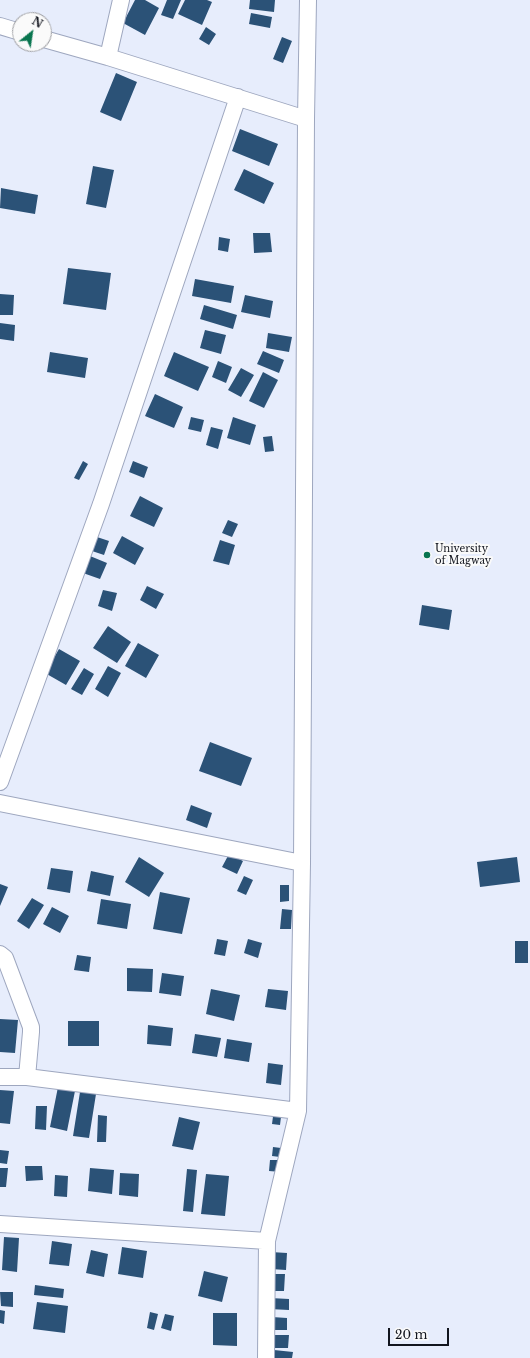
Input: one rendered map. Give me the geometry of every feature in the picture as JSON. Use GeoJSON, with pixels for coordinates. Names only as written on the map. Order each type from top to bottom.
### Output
{"type":"FeatureCollection","features":[{"type":"Feature","properties":{"kind":"street"},"geometry":{"type":"LineString","coordinates":[[108,57],[121,0]]}},
{"type":"Feature","properties":{"kind":"street"},"geometry":{"type":"LineString","coordinates":[[266,1358],[267,1241],[298,1111],[302,864],[308,0]]}},
{"type":"Feature","properties":{"kind":"street"},"geometry":{"type":"LineString","coordinates":[[0,26],[12,30]]}},
{"type":"Feature","properties":{"kind":"street"},"geometry":{"type":"LineString","coordinates":[[52,41],[108,57],[306,119]]}},
{"type":"Feature","properties":{"kind":"street"},"geometry":{"type":"LineString","coordinates":[[0,782],[101,504],[238,97]]}},
{"type":"Feature","properties":{"kind":"street"},"geometry":{"type":"LineString","coordinates":[[0,803],[302,864]]}},
{"type":"Feature","properties":{"kind":"street"},"geometry":{"type":"LineString","coordinates":[[0,954],[5,958],[31,1027],[27,1077]]}},
{"type":"Feature","properties":{"kind":"street"},"geometry":{"type":"LineString","coordinates":[[0,1077],[27,1077],[298,1111]]}},
{"type":"Feature","properties":{"kind":"street"},"geometry":{"type":"LineString","coordinates":[[0,1224],[267,1241]]}},
{"type":"Feature","properties":{"kind":"building"},"geometry":{"type":"Polygon","coordinates":[[[135,0],[145,0],[159,8],[145,35],[123,23],[135,0]]]}},
{"type":"Feature","properties":{"kind":"building"},"geometry":{"type":"Polygon","coordinates":[[[167,0],[181,0],[173,19],[161,15],[167,0]]]}},
{"type":"Feature","properties":{"kind":"building"},"geometry":{"type":"Polygon","coordinates":[[[185,0],[207,0],[212,2],[202,25],[178,14],[185,0]]]}},
{"type":"Feature","properties":{"kind":"building"},"geometry":{"type":"Polygon","coordinates":[[[250,0],[275,0],[274,12],[249,9],[250,0]]]}},
{"type":"Feature","properties":{"kind":"building"},"geometry":{"type":"Polygon","coordinates":[[[251,13],[272,17],[270,28],[249,24],[251,13]]]}},
{"type":"Feature","properties":{"kind":"building"},"geometry":{"type":"Polygon","coordinates":[[[206,27],[216,34],[209,45],[199,39],[206,27]]]}},
{"type":"Feature","properties":{"kind":"building"},"geometry":{"type":"Polygon","coordinates":[[[282,37],[292,41],[283,63],[273,59],[282,37]]]}},
{"type":"Feature","properties":{"kind":"building"},"geometry":{"type":"Polygon","coordinates":[[[116,73],[137,82],[121,121],[100,112],[116,73]]]}},
{"type":"Feature","properties":{"kind":"building"},"geometry":{"type":"Polygon","coordinates":[[[240,129],[278,144],[269,166],[232,151],[240,129]]]}},
{"type":"Feature","properties":{"kind":"building"},"geometry":{"type":"Polygon","coordinates":[[[93,166],[114,170],[106,208],[86,204],[93,166]]]}},
{"type":"Feature","properties":{"kind":"building"},"geometry":{"type":"Polygon","coordinates":[[[244,169],[274,183],[264,204],[234,190],[244,169]]]}},
{"type":"Feature","properties":{"kind":"building"},"geometry":{"type":"Polygon","coordinates":[[[1,188],[38,195],[35,214],[0,208],[1,188]]]}},
{"type":"Feature","properties":{"kind":"building"},"geometry":{"type":"Polygon","coordinates":[[[253,233],[270,233],[272,252],[254,253],[253,233]]]}},
{"type":"Feature","properties":{"kind":"building"},"geometry":{"type":"Polygon","coordinates":[[[219,237],[230,239],[228,252],[218,250],[219,237]]]}},
{"type":"Feature","properties":{"kind":"building"},"geometry":{"type":"Polygon","coordinates":[[[68,268],[111,273],[106,310],[63,304],[68,268]]]}},
{"type":"Feature","properties":{"kind":"building"},"geometry":{"type":"Polygon","coordinates":[[[195,279],[234,286],[231,303],[192,296],[195,279]]]}},
{"type":"Feature","properties":{"kind":"building"},"geometry":{"type":"Polygon","coordinates":[[[0,294],[14,295],[13,315],[0,315],[0,294]]]}},
{"type":"Feature","properties":{"kind":"building"},"geometry":{"type":"Polygon","coordinates":[[[245,295],[273,301],[270,318],[241,312],[245,295]]]}},
{"type":"Feature","properties":{"kind":"building"},"geometry":{"type":"Polygon","coordinates":[[[204,305],[237,315],[233,329],[200,319],[204,305]]]}},
{"type":"Feature","properties":{"kind":"building"},"geometry":{"type":"Polygon","coordinates":[[[0,323],[15,325],[14,341],[0,339],[0,323]]]}},
{"type":"Feature","properties":{"kind":"building"},"geometry":{"type":"Polygon","coordinates":[[[205,330],[226,335],[221,354],[200,348],[205,330]]]}},
{"type":"Feature","properties":{"kind":"building"},"geometry":{"type":"Polygon","coordinates":[[[268,333],[292,337],[289,352],[266,348],[268,333]]]}},
{"type":"Feature","properties":{"kind":"building"},"geometry":{"type":"Polygon","coordinates":[[[263,351],[284,360],[279,373],[257,364],[263,351]]]}},
{"type":"Feature","properties":{"kind":"building"},"geometry":{"type":"Polygon","coordinates":[[[50,352],[88,358],[85,378],[47,372],[50,352]]]}},
{"type":"Feature","properties":{"kind":"building"},"geometry":{"type":"Polygon","coordinates":[[[174,352],[209,367],[198,391],[164,376],[174,352]]]}},
{"type":"Feature","properties":{"kind":"building"},"geometry":{"type":"Polygon","coordinates":[[[218,361],[232,367],[226,383],[212,377],[218,361]]]}},
{"type":"Feature","properties":{"kind":"building"},"geometry":{"type":"Polygon","coordinates":[[[241,368],[254,375],[241,397],[228,390],[241,368]]]}},
{"type":"Feature","properties":{"kind":"building"},"geometry":{"type":"Polygon","coordinates":[[[263,372],[278,380],[264,408],[249,401],[263,372]]]}},
{"type":"Feature","properties":{"kind":"building"},"geometry":{"type":"Polygon","coordinates":[[[155,394],[183,407],[174,428],[145,416],[155,394]]]}},
{"type":"Feature","properties":{"kind":"building"},"geometry":{"type":"Polygon","coordinates":[[[191,417],[204,420],[201,432],[188,429],[191,417]]]}},
{"type":"Feature","properties":{"kind":"building"},"geometry":{"type":"Polygon","coordinates":[[[233,417],[256,425],[250,445],[227,438],[233,417]]]}},
{"type":"Feature","properties":{"kind":"building"},"geometry":{"type":"Polygon","coordinates":[[[211,427],[223,430],[218,449],[206,445],[211,427]]]}},
{"type":"Feature","properties":{"kind":"building"},"geometry":{"type":"Polygon","coordinates":[[[272,436],[274,451],[265,452],[263,437],[272,436]]]}},
{"type":"Feature","properties":{"kind":"building"},"geometry":{"type":"Polygon","coordinates":[[[83,461],[88,464],[79,480],[74,478],[83,461]]]}},
{"type":"Feature","properties":{"kind":"building"},"geometry":{"type":"Polygon","coordinates":[[[133,461],[148,467],[144,478],[129,472],[133,461]]]}},
{"type":"Feature","properties":{"kind":"building"},"geometry":{"type":"Polygon","coordinates":[[[140,496],[163,508],[154,527],[130,516],[140,496]]]}},
{"type":"Feature","properties":{"kind":"building"},"geometry":{"type":"Polygon","coordinates":[[[228,520],[238,524],[232,537],[222,533],[228,520]]]}},
{"type":"Feature","properties":{"kind":"building"},"geometry":{"type":"Polygon","coordinates":[[[122,536],[144,548],[135,565],[113,553],[122,536]]]}},
{"type":"Feature","properties":{"kind":"building"},"geometry":{"type":"Polygon","coordinates":[[[97,537],[109,541],[104,555],[92,551],[97,537]]]}},
{"type":"Feature","properties":{"kind":"building"},"geometry":{"type":"Polygon","coordinates":[[[220,540],[235,545],[229,565],[213,561],[220,540]]]}},
{"type":"Feature","properties":{"kind":"building"},"geometry":{"type":"Polygon","coordinates":[[[90,556],[107,563],[100,579],[83,573],[90,556]]]}},
{"type":"Feature","properties":{"kind":"building"},"geometry":{"type":"Polygon","coordinates":[[[147,586],[164,594],[156,609],[140,600],[147,586]]]}},
{"type":"Feature","properties":{"kind":"building"},"geometry":{"type":"Polygon","coordinates":[[[103,590],[117,593],[112,611],[98,606],[103,590]]]}},
{"type":"Feature","properties":{"kind":"building"},"geometry":{"type":"Polygon","coordinates":[[[422,605],[452,610],[449,630],[419,625],[422,605]]]}},
{"type":"Feature","properties":{"kind":"building"},"geometry":{"type":"Polygon","coordinates":[[[108,626],[131,642],[117,663],[93,648],[108,626]]]}},
{"type":"Feature","properties":{"kind":"building"},"geometry":{"type":"Polygon","coordinates":[[[138,643],[159,655],[146,678],[125,666],[138,643]]]}},
{"type":"Feature","properties":{"kind":"building"},"geometry":{"type":"Polygon","coordinates":[[[59,649],[80,661],[66,685],[45,673],[59,649]]]}},
{"type":"Feature","properties":{"kind":"building"},"geometry":{"type":"Polygon","coordinates":[[[108,666],[121,673],[108,697],[95,689],[108,666]]]}},
{"type":"Feature","properties":{"kind":"building"},"geometry":{"type":"Polygon","coordinates":[[[84,668],[94,674],[82,695],[71,689],[84,668]]]}},
{"type":"Feature","properties":{"kind":"building"},"geometry":{"type":"Polygon","coordinates":[[[210,742],[252,758],[241,786],[199,771],[210,742]]]}},
{"type":"Feature","properties":{"kind":"building"},"geometry":{"type":"Polygon","coordinates":[[[191,805],[212,813],[207,828],[186,820],[191,805]]]}},
{"type":"Feature","properties":{"kind":"building"},"geometry":{"type":"Polygon","coordinates":[[[229,854],[243,861],[237,874],[222,867],[229,854]]]}},
{"type":"Feature","properties":{"kind":"building"},"geometry":{"type":"Polygon","coordinates":[[[139,857],[164,873],[149,897],[125,882],[139,857]]]}},
{"type":"Feature","properties":{"kind":"building"},"geometry":{"type":"Polygon","coordinates":[[[517,857],[520,882],[480,887],[477,862],[517,857]]]}},
{"type":"Feature","properties":{"kind":"building"},"geometry":{"type":"Polygon","coordinates":[[[51,868],[73,871],[70,893],[47,889],[51,868]]]}},
{"type":"Feature","properties":{"kind":"building"},"geometry":{"type":"Polygon","coordinates":[[[91,871],[114,876],[110,896],[87,891],[91,871]]]}},
{"type":"Feature","properties":{"kind":"building"},"geometry":{"type":"Polygon","coordinates":[[[244,876],[253,880],[246,895],[237,891],[244,876]]]}},
{"type":"Feature","properties":{"kind":"building"},"geometry":{"type":"Polygon","coordinates":[[[0,884],[8,887],[0,906],[0,884]]]}},
{"type":"Feature","properties":{"kind":"building"},"geometry":{"type":"Polygon","coordinates":[[[280,885],[289,885],[289,901],[280,902],[280,885]]]}},
{"type":"Feature","properties":{"kind":"building"},"geometry":{"type":"Polygon","coordinates":[[[160,892],[190,898],[182,934],[153,929],[160,892]]]}},
{"type":"Feature","properties":{"kind":"building"},"geometry":{"type":"Polygon","coordinates":[[[32,898],[44,905],[29,929],[17,921],[32,898]]]}},
{"type":"Feature","properties":{"kind":"building"},"geometry":{"type":"Polygon","coordinates":[[[101,899],[131,904],[127,929],[97,924],[101,899]]]}},
{"type":"Feature","properties":{"kind":"building"},"geometry":{"type":"Polygon","coordinates":[[[52,907],[69,916],[60,933],[43,924],[52,907]]]}},
{"type":"Feature","properties":{"kind":"building"},"geometry":{"type":"Polygon","coordinates":[[[282,909],[292,910],[291,929],[280,929],[282,909]]]}},
{"type":"Feature","properties":{"kind":"building"},"geometry":{"type":"Polygon","coordinates":[[[217,939],[228,941],[225,956],[214,954],[217,939]]]}},
{"type":"Feature","properties":{"kind":"building"},"geometry":{"type":"Polygon","coordinates":[[[248,939],[262,943],[258,958],[244,953],[248,939]]]}},
{"type":"Feature","properties":{"kind":"building"},"geometry":{"type":"Polygon","coordinates":[[[515,941],[528,941],[528,963],[515,963],[515,941]]]}},
{"type":"Feature","properties":{"kind":"building"},"geometry":{"type":"Polygon","coordinates":[[[77,955],[91,957],[89,972],[74,970],[77,955]]]}},
{"type":"Feature","properties":{"kind":"building"},"geometry":{"type":"Polygon","coordinates":[[[127,968],[153,969],[152,992],[127,991],[127,968]]]}},
{"type":"Feature","properties":{"kind":"building"},"geometry":{"type":"Polygon","coordinates":[[[162,973],[184,976],[181,996],[159,993],[162,973]]]}},
{"type":"Feature","properties":{"kind":"building"},"geometry":{"type":"Polygon","coordinates":[[[211,989],[240,995],[234,1021],[206,1014],[211,989]]]}},
{"type":"Feature","properties":{"kind":"building"},"geometry":{"type":"Polygon","coordinates":[[[268,989],[288,991],[286,1010],[265,1007],[268,989]]]}},
{"type":"Feature","properties":{"kind":"building"},"geometry":{"type":"Polygon","coordinates":[[[0,1019],[18,1020],[15,1053],[0,1052],[0,1019]]]}},
{"type":"Feature","properties":{"kind":"building"},"geometry":{"type":"Polygon","coordinates":[[[68,1021],[99,1021],[99,1046],[68,1046],[68,1021]]]}},
{"type":"Feature","properties":{"kind":"building"},"geometry":{"type":"Polygon","coordinates":[[[148,1025],[173,1028],[171,1046],[147,1044],[148,1025]]]}},
{"type":"Feature","properties":{"kind":"building"},"geometry":{"type":"Polygon","coordinates":[[[195,1034],[221,1038],[217,1057],[192,1053],[195,1034]]]}},
{"type":"Feature","properties":{"kind":"building"},"geometry":{"type":"Polygon","coordinates":[[[227,1039],[252,1043],[249,1062],[224,1058],[227,1039]]]}},
{"type":"Feature","properties":{"kind":"building"},"geometry":{"type":"Polygon","coordinates":[[[268,1063],[283,1065],[281,1085],[266,1083],[268,1063]]]}},
{"type":"Feature","properties":{"kind":"building"},"geometry":{"type":"Polygon","coordinates":[[[58,1087],[75,1091],[67,1131],[50,1127],[58,1087]]]}},
{"type":"Feature","properties":{"kind":"building"},"geometry":{"type":"Polygon","coordinates":[[[0,1090],[14,1091],[10,1124],[0,1123],[0,1090]]]}},
{"type":"Feature","properties":{"kind":"building"},"geometry":{"type":"Polygon","coordinates":[[[80,1092],[96,1094],[89,1138],[73,1136],[80,1092]]]}},
{"type":"Feature","properties":{"kind":"building"},"geometry":{"type":"Polygon","coordinates":[[[36,1106],[47,1106],[46,1130],[35,1129],[36,1106]]]}},
{"type":"Feature","properties":{"kind":"building"},"geometry":{"type":"Polygon","coordinates":[[[274,1109],[282,1109],[280,1125],[272,1124],[274,1109]]]}},
{"type":"Feature","properties":{"kind":"building"},"geometry":{"type":"Polygon","coordinates":[[[98,1115],[107,1116],[106,1142],[97,1142],[98,1115]]]}},
{"type":"Feature","properties":{"kind":"building"},"geometry":{"type":"Polygon","coordinates":[[[179,1117],[200,1122],[193,1150],[172,1146],[179,1117]]]}},
{"type":"Feature","properties":{"kind":"building"},"geometry":{"type":"Polygon","coordinates":[[[273,1147],[281,1148],[280,1157],[272,1156],[273,1147]]]}},
{"type":"Feature","properties":{"kind":"building"},"geometry":{"type":"Polygon","coordinates":[[[0,1150],[9,1151],[7,1164],[0,1163],[0,1150]]]}},
{"type":"Feature","properties":{"kind":"building"},"geometry":{"type":"Polygon","coordinates":[[[270,1160],[281,1160],[281,1172],[269,1171],[270,1160]]]}},
{"type":"Feature","properties":{"kind":"building"},"geometry":{"type":"Polygon","coordinates":[[[25,1166],[42,1166],[43,1180],[26,1181],[25,1166]]]}},
{"type":"Feature","properties":{"kind":"building"},"geometry":{"type":"Polygon","coordinates":[[[0,1168],[8,1168],[6,1187],[0,1187],[0,1168]]]}},
{"type":"Feature","properties":{"kind":"building"},"geometry":{"type":"Polygon","coordinates":[[[90,1168],[114,1170],[112,1194],[88,1191],[90,1168]]]}},
{"type":"Feature","properties":{"kind":"building"},"geometry":{"type":"Polygon","coordinates":[[[187,1169],[197,1170],[193,1212],[183,1211],[187,1169]]]}},
{"type":"Feature","properties":{"kind":"building"},"geometry":{"type":"Polygon","coordinates":[[[120,1173],[139,1174],[138,1197],[119,1195],[120,1173]]]}},
{"type":"Feature","properties":{"kind":"building"},"geometry":{"type":"Polygon","coordinates":[[[206,1174],[229,1176],[225,1216],[201,1214],[206,1174]]]}},
{"type":"Feature","properties":{"kind":"building"},"geometry":{"type":"Polygon","coordinates":[[[55,1175],[68,1176],[67,1197],[54,1196],[55,1175]]]}},
{"type":"Feature","properties":{"kind":"building"},"geometry":{"type":"Polygon","coordinates":[[[4,1237],[19,1238],[17,1272],[2,1270],[4,1237]]]}},
{"type":"Feature","properties":{"kind":"building"},"geometry":{"type":"Polygon","coordinates":[[[52,1241],[72,1244],[69,1266],[49,1264],[52,1241]]]}},
{"type":"Feature","properties":{"kind":"building"},"geometry":{"type":"Polygon","coordinates":[[[122,1247],[147,1251],[143,1278],[118,1274],[122,1247]]]}},
{"type":"Feature","properties":{"kind":"building"},"geometry":{"type":"Polygon","coordinates":[[[91,1250],[108,1254],[104,1277],[86,1273],[91,1250]]]}},
{"type":"Feature","properties":{"kind":"building"},"geometry":{"type":"Polygon","coordinates":[[[271,1252],[287,1253],[286,1270],[271,1269],[271,1252]]]}},
{"type":"Feature","properties":{"kind":"building"},"geometry":{"type":"Polygon","coordinates":[[[204,1271],[228,1277],[222,1302],[198,1296],[204,1271]]]}},
{"type":"Feature","properties":{"kind":"building"},"geometry":{"type":"Polygon","coordinates":[[[270,1274],[285,1274],[284,1291],[270,1291],[270,1274]]]}},
{"type":"Feature","properties":{"kind":"building"},"geometry":{"type":"Polygon","coordinates":[[[35,1285],[64,1289],[63,1298],[34,1295],[35,1285]]]}},
{"type":"Feature","properties":{"kind":"building"},"geometry":{"type":"Polygon","coordinates":[[[0,1292],[13,1292],[13,1307],[1,1306],[0,1292]]]}},
{"type":"Feature","properties":{"kind":"building"},"geometry":{"type":"Polygon","coordinates":[[[270,1298],[289,1299],[289,1310],[269,1309],[270,1298]]]}},
{"type":"Feature","properties":{"kind":"building"},"geometry":{"type":"Polygon","coordinates":[[[37,1302],[68,1306],[65,1333],[33,1329],[37,1302]]]}},
{"type":"Feature","properties":{"kind":"building"},"geometry":{"type":"Polygon","coordinates":[[[0,1310],[5,1311],[4,1324],[0,1323],[0,1310]]]}},
{"type":"Feature","properties":{"kind":"building"},"geometry":{"type":"Polygon","coordinates":[[[150,1312],[158,1314],[154,1330],[147,1328],[150,1312]]]}},
{"type":"Feature","properties":{"kind":"building"},"geometry":{"type":"Polygon","coordinates":[[[213,1313],[237,1313],[237,1346],[213,1345],[213,1313]]]}},
{"type":"Feature","properties":{"kind":"building"},"geometry":{"type":"Polygon","coordinates":[[[165,1314],[174,1316],[171,1331],[161,1328],[165,1314]]]}},
{"type":"Feature","properties":{"kind":"building"},"geometry":{"type":"Polygon","coordinates":[[[272,1317],[287,1318],[287,1330],[272,1330],[272,1317]]]}},
{"type":"Feature","properties":{"kind":"building"},"geometry":{"type":"Polygon","coordinates":[[[272,1335],[289,1335],[288,1348],[272,1348],[272,1335]]]}},
{"type":"Feature","properties":{"kind":"building"},"geometry":{"type":"Polygon","coordinates":[[[274,1350],[293,1352],[292,1358],[274,1358],[274,1350]]]}},
{"type":"Feature","properties":{"kind":"place","name":"University of Magway"},"geometry":{"type":"Point","coordinates":[427,555]}}]}
